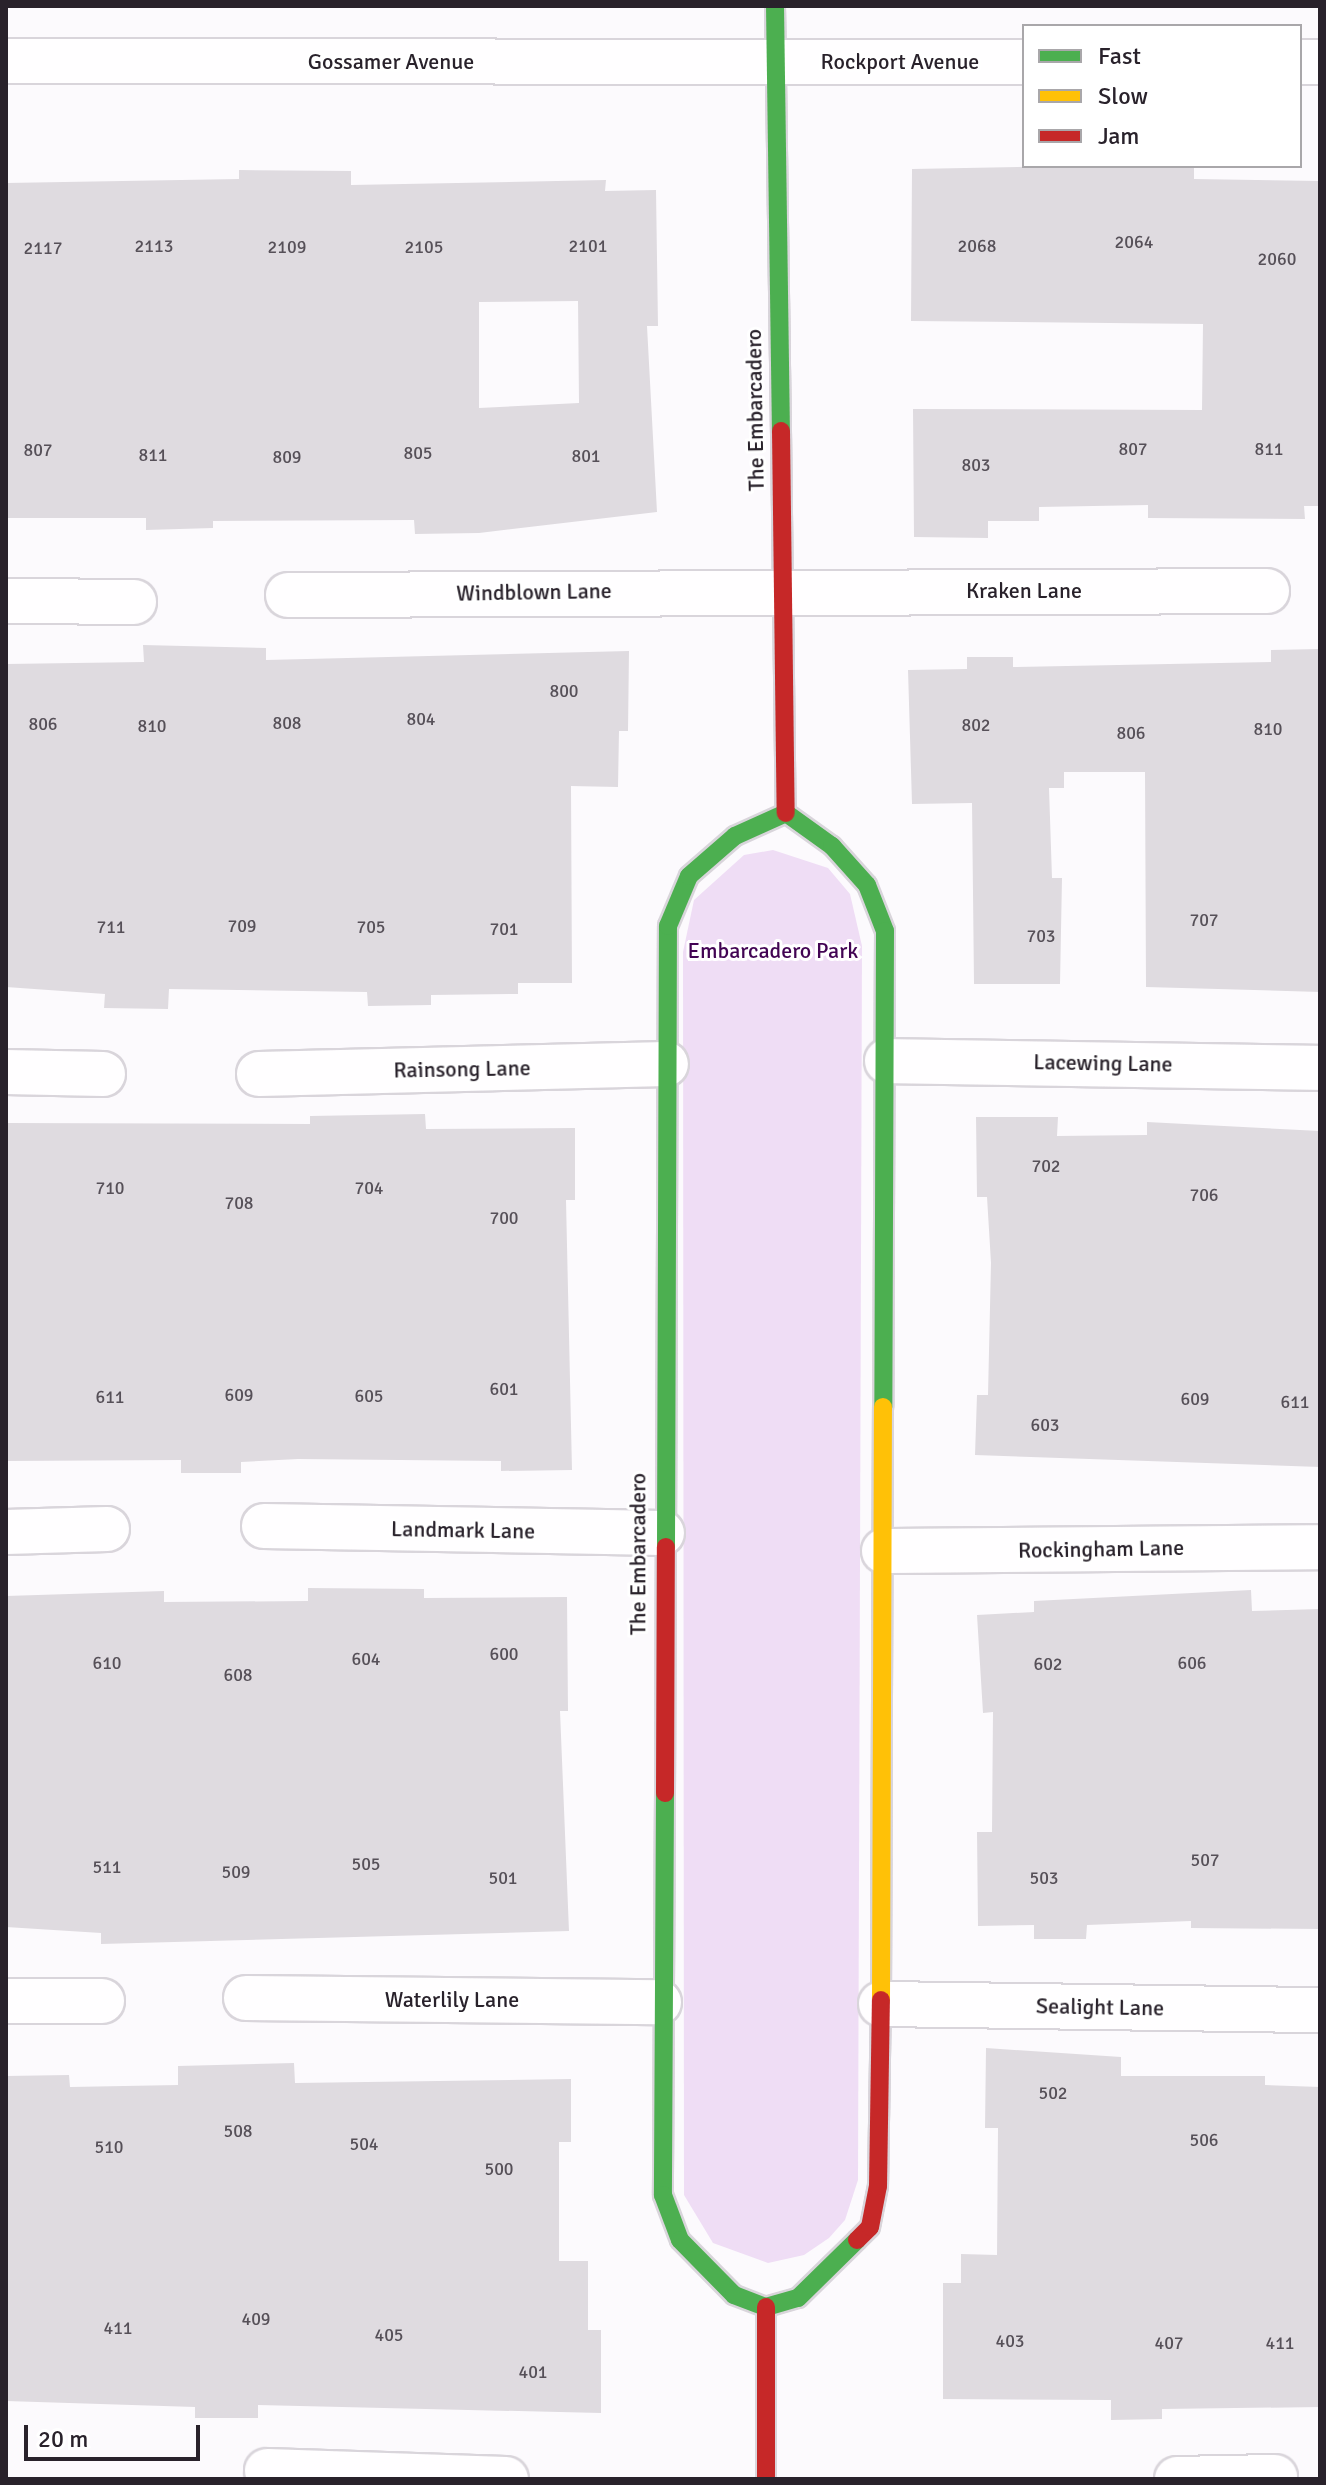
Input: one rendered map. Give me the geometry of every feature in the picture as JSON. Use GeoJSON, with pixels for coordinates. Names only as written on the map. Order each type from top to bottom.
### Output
{"type":"FeatureCollection","features":[{"type":"Feature","properties":{"kind":"street","name":"The Embarcadero"},"geometry":{"type":"LineString","coordinates":[[766,2307],[734,2295],[705,2269],[680,2240],[663,2195],[659,2002],[666,1064],[674,900],[689,876],[735,836],[786,813],[775,6]]}},
{"type":"Feature","properties":{"kind":"street","name":"Gossamer Avenue"},"geometry":{"type":"LineString","coordinates":[[6,61],[776,62]]}},
{"type":"Feature","properties":{"kind":"street","name":"Rockport Avenue"},"geometry":{"type":"LineString","coordinates":[[776,62],[1022,62]]}},
{"type":"Feature","properties":{"kind":"street","name":"Kraken Lane"},"geometry":{"type":"LineString","coordinates":[[781,590],[1267,591]]}},
{"type":"Feature","properties":{"kind":"street","name":"Windblown Lane"},"geometry":{"type":"LineString","coordinates":[[288,595],[781,590]]}},
{"type":"Feature","properties":{"kind":"street"},"geometry":{"type":"LineString","coordinates":[[6,601],[134,602]]}},
{"type":"Feature","properties":{"kind":"street"},"geometry":{"type":"LineString","coordinates":[[766,2479],[766,2307],[798,2298],[870,2227],[878,2186],[881,2004],[887,1061],[879,912],[832,846],[786,813]]}},
{"type":"Feature","properties":{"kind":"street","name":"Lacewing Lane"},"geometry":{"type":"LineString","coordinates":[[887,1061],[1320,1068]]}},
{"type":"Feature","properties":{"kind":"street","name":"Rainsong Lane"},"geometry":{"type":"LineString","coordinates":[[259,1074],[666,1064]]}},
{"type":"Feature","properties":{"kind":"street"},"geometry":{"type":"LineString","coordinates":[[6,1072],[103,1074]]}},
{"type":"Feature","properties":{"kind":"street","name":"Landmark Lane"},"geometry":{"type":"LineString","coordinates":[[264,1526],[662,1533]]}},
{"type":"Feature","properties":{"kind":"street"},"geometry":{"type":"LineString","coordinates":[[6,1532],[107,1529]]}},
{"type":"Feature","properties":{"kind":"street","name":"Rockingham Lane"},"geometry":{"type":"LineString","coordinates":[[884,1551],[1318,1547]]}},
{"type":"Feature","properties":{"kind":"street","name":"Waterlily Lane"},"geometry":{"type":"LineString","coordinates":[[246,1998],[659,2002]]}},
{"type":"Feature","properties":{"kind":"street"},"geometry":{"type":"LineString","coordinates":[[6,2001],[102,2001]]}},
{"type":"Feature","properties":{"kind":"street","name":"Sealight Lane"},"geometry":{"type":"LineString","coordinates":[[881,2004],[1320,2010]]}},
{"type":"Feature","properties":{"kind":"street"},"geometry":{"type":"LineString","coordinates":[[267,2471],[506,2479]]}},
{"type":"Feature","properties":{"kind":"street"},"geometry":{"type":"LineString","coordinates":[[1177,2479],[1275,2477]]}},
{"type":"Feature","properties":{"kind":"green space","name":"Embarcadero Park"},"geometry":{"type":"Polygon","coordinates":[[[773,850],[828,868],[850,894],[862,946],[858,2180],[845,2220],[829,2238],[804,2255],[768,2263],[713,2243],[684,2195],[683,952],[694,900],[744,855],[773,850]]]}},
{"type":"Feature","properties":{"kind":"building"},"geometry":{"type":"Polygon","coordinates":[[[1194,168],[1194,179],[1320,181],[1320,506],[1304,506],[1305,519],[1148,518],[1148,505],[1039,507],[1039,521],[988,521],[988,538],[914,537],[913,409],[1202,410],[1203,324],[911,321],[912,169],[1194,168]]]}},
{"type":"Feature","properties":{"kind":"building"},"geometry":{"type":"Polygon","coordinates":[[[239,170],[351,171],[351,185],[606,180],[605,191],[656,190],[658,326],[647,326],[657,512],[479,533],[415,534],[414,520],[213,521],[213,528],[146,530],[146,518],[6,518],[6,183],[239,179],[239,170]],[[578,301],[479,302],[479,408],[579,403],[578,301]]]}},
{"type":"Feature","properties":{"kind":"building"},"geometry":{"type":"Polygon","coordinates":[[[143,645],[266,648],[266,660],[629,651],[628,731],[619,731],[618,787],[571,786],[572,983],[518,983],[518,994],[431,995],[431,1005],[368,1006],[367,992],[169,989],[168,1009],[104,1008],[105,994],[6,987],[6,664],[144,662],[143,645]]]}},
{"type":"Feature","properties":{"kind":"building"},"geometry":{"type":"Polygon","coordinates":[[[1320,649],[1320,992],[1146,987],[1145,772],[1064,772],[1064,788],[1049,788],[1052,878],[1062,878],[1060,984],[974,984],[972,803],[912,804],[908,670],[967,669],[967,657],[1013,657],[1013,667],[1271,662],[1271,650],[1320,649]]]}},
{"type":"Feature","properties":{"kind":"building"},"geometry":{"type":"Polygon","coordinates":[[[425,1114],[426,1129],[575,1128],[575,1200],[566,1200],[572,1470],[501,1471],[501,1461],[298,1459],[241,1462],[241,1473],[181,1473],[181,1460],[6,1461],[6,1123],[310,1124],[310,1116],[425,1114]]]}},
{"type":"Feature","properties":{"kind":"building"},"geometry":{"type":"Polygon","coordinates":[[[976,1117],[1058,1117],[1057,1136],[1147,1135],[1147,1122],[1320,1131],[1320,1467],[975,1455],[977,1395],[988,1395],[991,1263],[987,1197],[977,1197],[976,1117]]]}},
{"type":"Feature","properties":{"kind":"building"},"geometry":{"type":"Polygon","coordinates":[[[308,1588],[424,1589],[424,1598],[567,1597],[568,1711],[560,1711],[569,1931],[101,1944],[101,1933],[6,1927],[6,1596],[164,1591],[164,1602],[308,1601],[308,1588]]]}},
{"type":"Feature","properties":{"kind":"building"},"geometry":{"type":"Polygon","coordinates":[[[1251,1590],[1252,1611],[1320,1609],[1320,1929],[1191,1928],[1191,1921],[1087,1925],[1086,1939],[1034,1939],[1034,1925],[978,1926],[977,1832],[992,1832],[993,1712],[983,1713],[977,1615],[1034,1612],[1034,1601],[1251,1590]]]}},
{"type":"Feature","properties":{"kind":"building"},"geometry":{"type":"Polygon","coordinates":[[[986,2048],[1121,2057],[1121,2076],[1265,2076],[1265,2085],[1320,2087],[1320,2407],[1162,2409],[1162,2419],[1111,2420],[1111,2400],[943,2399],[943,2283],[961,2283],[961,2254],[997,2255],[998,2128],[985,2128],[986,2048]]]}},
{"type":"Feature","properties":{"kind":"building"},"geometry":{"type":"Polygon","coordinates":[[[294,2063],[295,2083],[571,2079],[571,2142],[559,2142],[559,2261],[588,2261],[588,2330],[601,2330],[601,2413],[258,2405],[258,2418],[195,2418],[195,2407],[6,2401],[6,2076],[69,2075],[70,2087],[178,2085],[178,2066],[294,2063]]]}},
{"type":"Feature","properties":{"kind":"traffic: fast"},"geometry":{"type":"LineString","coordinates":[[775,6],[781,431]]}},
{"type":"Feature","properties":{"kind":"traffic: fast"},"geometry":{"type":"LineString","coordinates":[[786,813],[832,846],[867,885],[885,931],[883,1407]]}},
{"type":"Feature","properties":{"kind":"traffic: fast"},"geometry":{"type":"LineString","coordinates":[[666,1547],[668,926],[689,876],[735,836],[786,813]]}},
{"type":"Feature","properties":{"kind":"traffic: fast"},"geometry":{"type":"LineString","coordinates":[[665,1793],[663,2195],[680,2240],[734,2295],[766,2307],[798,2298],[857,2240]]}},
{"type":"Feature","properties":{"kind":"traffic: slow"},"geometry":{"type":"LineString","coordinates":[[881,2000],[883,1407]]}},
{"type":"Feature","properties":{"kind":"traffic: jam"},"geometry":{"type":"LineString","coordinates":[[781,431],[786,813]]}},
{"type":"Feature","properties":{"kind":"traffic: jam"},"geometry":{"type":"LineString","coordinates":[[665,1793],[666,1547]]}},
{"type":"Feature","properties":{"kind":"traffic: jam"},"geometry":{"type":"LineString","coordinates":[[857,2240],[870,2227],[878,2186],[881,2000]]}},
{"type":"Feature","properties":{"kind":"traffic: jam"},"geometry":{"type":"LineString","coordinates":[[766,2307],[766,2479]]}}]}
